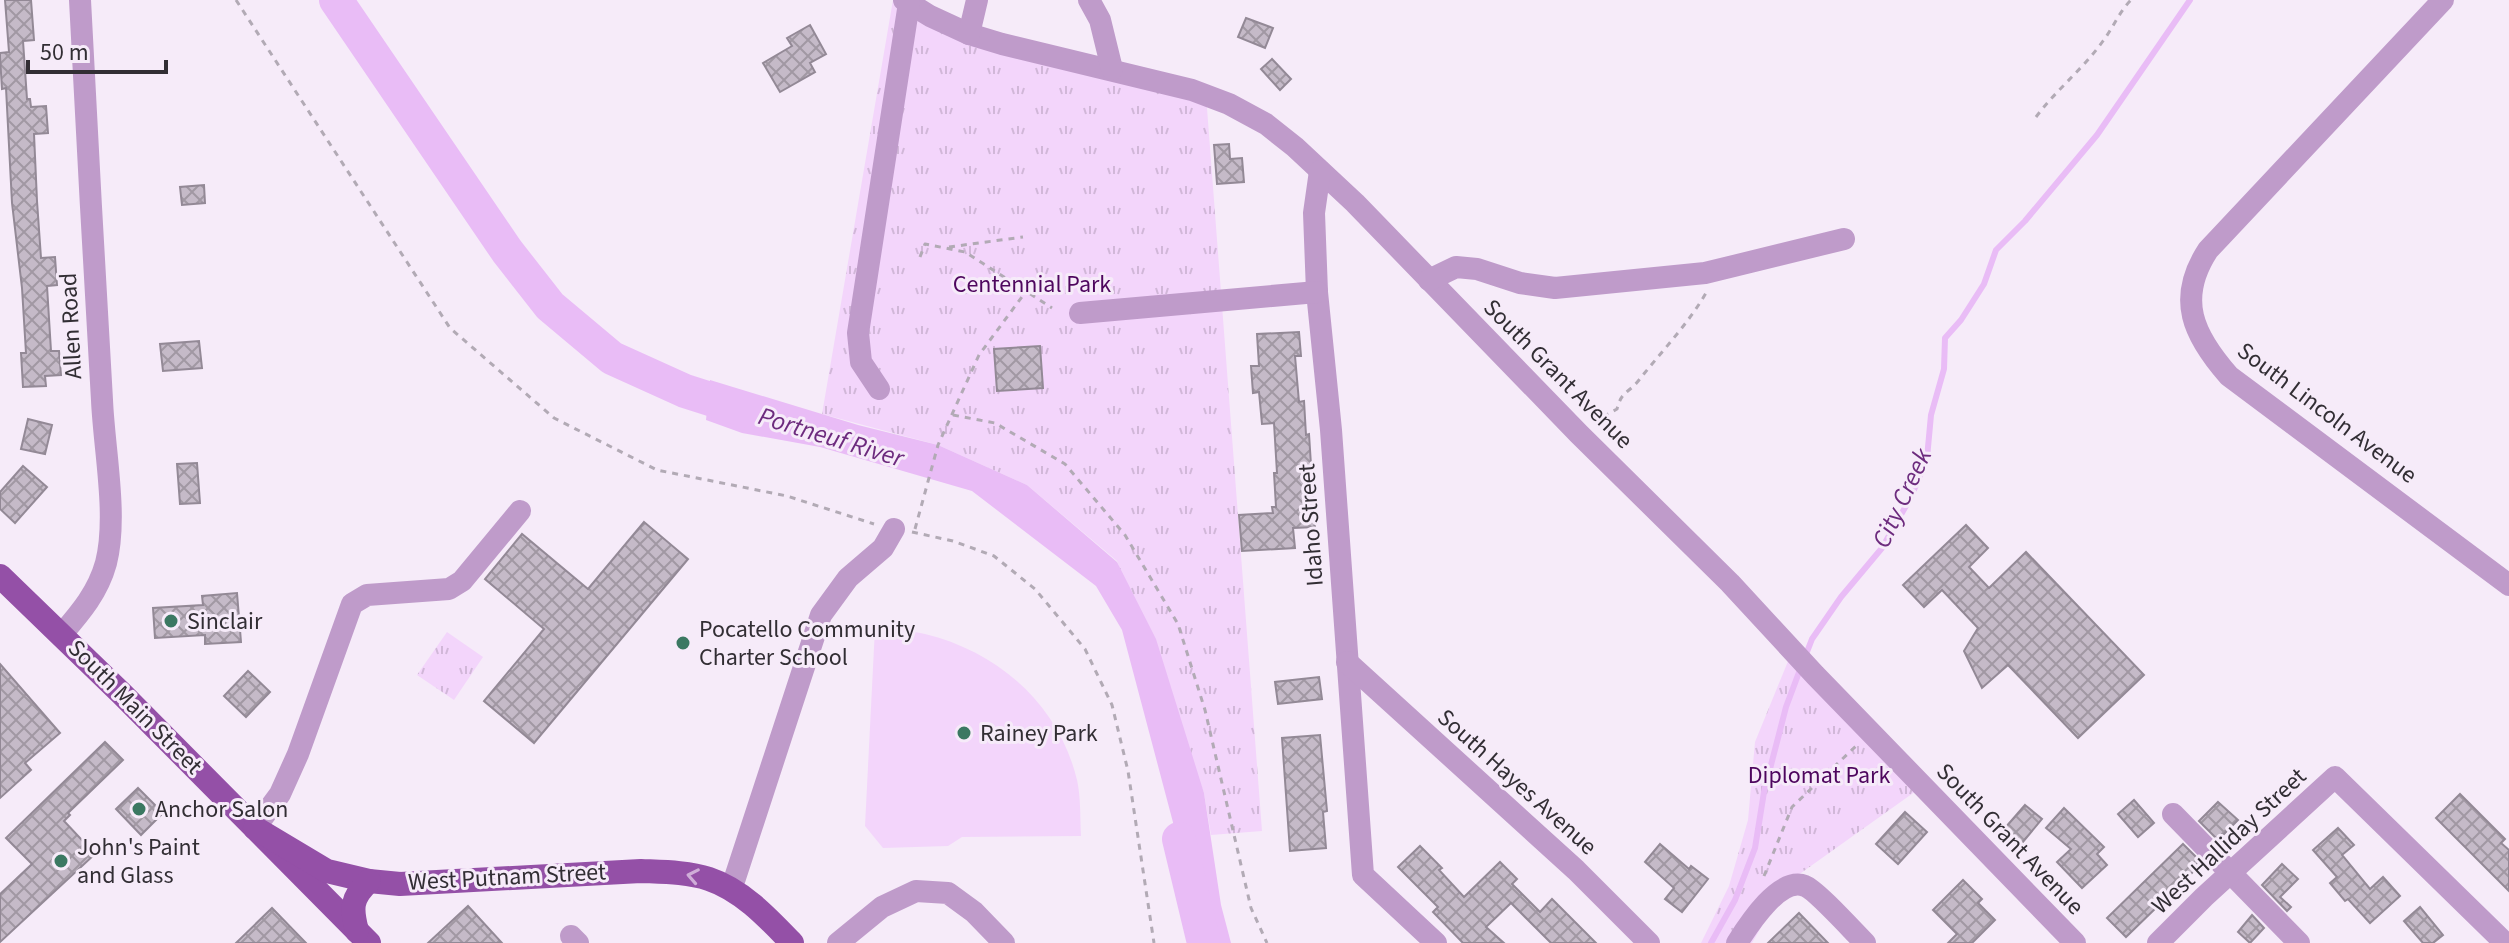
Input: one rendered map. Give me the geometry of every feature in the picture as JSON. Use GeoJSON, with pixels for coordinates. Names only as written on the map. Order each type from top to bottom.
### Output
{"type":"FeatureCollection","features":[{"type":"Feature","properties":{"kind":"main road","name":"South Main Street"},"geometry":{"type":"LineString","coordinates":[[0,576],[62,634],[363,937]]}},
{"type":"Feature","properties":{"kind":"main road","name":"West Putnam Street"},"geometry":{"type":"LineString","coordinates":[[255,828],[327,871],[369,881],[400,884],[641,871],[710,879],[761,911],[792,943]]}},
{"type":"Feature","properties":{"kind":"main road"},"geometry":{"type":"LineString","coordinates":[[363,937],[353,915],[354,900],[369,881]]}},
{"type":"Feature","properties":{"kind":"street","name":"Allen Road"},"geometry":{"type":"LineString","coordinates":[[62,634],[98,587],[111,527],[80,0]]}},
{"type":"Feature","properties":{"kind":"street"},"geometry":{"type":"LineString","coordinates":[[969,34],[977,0]]}},
{"type":"Feature","properties":{"kind":"street"},"geometry":{"type":"LineString","coordinates":[[1089,0],[1100,20],[1112,69]]}},
{"type":"Feature","properties":{"kind":"street","name":"South Lincoln Avenue"},"geometry":{"type":"LineString","coordinates":[[2443,0],[2208,250],[2193,278],[2192,312],[2199,336],[2210,355],[2229,376],[2509,585]]}},
{"type":"Feature","properties":{"kind":"street"},"geometry":{"type":"LineString","coordinates":[[879,389],[861,362],[858,333],[907,2]]}},
{"type":"Feature","properties":{"kind":"street","name":"South Grant Avenue"},"geometry":{"type":"LineString","coordinates":[[907,2],[969,34],[1192,90],[1229,104],[1266,124],[1355,203],[1793,649],[2075,943]]}},
{"type":"Feature","properties":{"kind":"street","name":"Idaho Street"},"geometry":{"type":"LineString","coordinates":[[1320,171],[1314,213],[1317,292],[1331,430],[1363,875],[1436,943]]}},
{"type":"Feature","properties":{"kind":"street"},"geometry":{"type":"LineString","coordinates":[[1429,280],[1456,267],[1477,269],[1520,283],[1555,288],[1719,270],[1844,239]]}},
{"type":"Feature","properties":{"kind":"street"},"geometry":{"type":"LineString","coordinates":[[1080,313],[1317,292]]}},
{"type":"Feature","properties":{"kind":"street"},"geometry":{"type":"LineString","coordinates":[[255,828],[280,794],[298,754],[352,604],[367,595],[449,589],[462,581],[520,511]]}},
{"type":"Feature","properties":{"kind":"street"},"geometry":{"type":"LineString","coordinates":[[731,890],[821,615],[848,578],[904,531]]}},
{"type":"Feature","properties":{"kind":"street","name":"South Hayes Avenue"},"geometry":{"type":"LineString","coordinates":[[1347,662],[1576,870],[1649,943]]}},
{"type":"Feature","properties":{"kind":"street","name":"West Halliday Street"},"geometry":{"type":"LineString","coordinates":[[2158,943],[2335,777],[2505,943]]}},
{"type":"Feature","properties":{"kind":"street"},"geometry":{"type":"LineString","coordinates":[[2173,814],[2299,943]]}},
{"type":"Feature","properties":{"kind":"street"},"geometry":{"type":"LineString","coordinates":[[1737,943],[1774,894],[1793,884],[1807,886],[1865,943]]}},
{"type":"Feature","properties":{"kind":"street"},"geometry":{"type":"LineString","coordinates":[[838,943],[882,907],[916,891],[948,893],[974,912],[1004,943]]}},
{"type":"Feature","properties":{"kind":"path"},"geometry":{"type":"LineString","coordinates":[[236,0],[450,328],[554,418],[657,470],[787,496],[864,522],[953,541],[994,556],[1035,589],[1085,649],[1112,705],[1128,771],[1154,943]]}},
{"type":"Feature","properties":{"kind":"path"},"geometry":{"type":"LineString","coordinates":[[2036,117],[2103,42],[2131,0]]}},
{"type":"Feature","properties":{"kind":"path"},"geometry":{"type":"LineString","coordinates":[[945,248],[1023,237]]}},
{"type":"Feature","properties":{"kind":"path"},"geometry":{"type":"LineString","coordinates":[[920,257],[925,244],[965,252],[1052,308]]}},
{"type":"Feature","properties":{"kind":"path"},"geometry":{"type":"LineString","coordinates":[[1579,434],[1593,416],[1606,415],[1617,409],[1621,396],[1636,385],[1696,310],[1719,270]]}},
{"type":"Feature","properties":{"kind":"path"},"geometry":{"type":"LineString","coordinates":[[904,531],[921,506],[938,445],[979,355],[1027,290]]}},
{"type":"Feature","properties":{"kind":"path"},"geometry":{"type":"LineString","coordinates":[[953,415],[995,423],[1065,464],[1125,535],[1178,624],[1205,710],[1251,908],[1267,943]]}},
{"type":"Feature","properties":{"kind":"path"},"geometry":{"type":"LineString","coordinates":[[1762,882],[1792,807],[1871,733]]}},
{"type":"Feature","properties":{"kind":"green space","name":"Centennial Park"},"geometry":{"type":"Polygon","coordinates":[[[893,0],[904,0],[930,16],[1206,95],[1262,831],[1211,835],[1204,793],[1117,561],[1027,485],[938,445],[822,414],[893,0]]]}},
{"type":"Feature","properties":{"kind":"green space","name":"Rainey Park"},"geometry":{"type":"Polygon","coordinates":[[[875,628],[919,633],[952,642],[1001,668],[1022,686],[1041,706],[1068,753],[1077,780],[1081,836],[962,837],[948,846],[883,848],[865,826],[875,628]]]}},
{"type":"Feature","properties":{"kind":"green space"},"geometry":{"type":"Polygon","coordinates":[[[447,632],[483,657],[454,700],[417,675],[447,632]]]}},
{"type":"Feature","properties":{"kind":"green space","name":"Diplomat Park"},"geometry":{"type":"Polygon","coordinates":[[[1793,649],[1923,786],[1787,883],[1752,943],[1701,943],[1729,886],[1748,820],[1755,742],[1793,649]]]}},
{"type":"Feature","properties":{"kind":"water"},"geometry":{"type":"Polygon","coordinates":[[[710,380],[858,425],[938,445],[1027,485],[1117,562],[1156,639],[1204,793],[1221,905],[1231,943],[1205,943],[1122,630],[1096,586],[972,491],[820,447],[742,433],[706,420],[710,380]]]}},
{"type":"Feature","properties":{"kind":"building"},"geometry":{"type":"Polygon","coordinates":[[[5,0],[31,0],[34,40],[23,41],[27,99],[30,99],[31,107],[46,106],[48,133],[34,134],[37,201],[41,258],[55,257],[57,285],[47,286],[51,351],[59,351],[61,375],[45,376],[46,386],[23,387],[21,353],[26,353],[22,288],[12,203],[6,88],[2,89],[0,57],[0,53],[9,52],[5,0]]]}},
{"type":"Feature","properties":{"kind":"building"},"geometry":{"type":"Polygon","coordinates":[[[1246,18],[1273,28],[1265,48],[1238,37],[1246,18]]]}},
{"type":"Feature","properties":{"kind":"building"},"geometry":{"type":"Polygon","coordinates":[[[810,25],[826,54],[810,63],[815,72],[780,92],[763,63],[792,46],[787,38],[810,25]]]}},
{"type":"Feature","properties":{"kind":"building"},"geometry":{"type":"Polygon","coordinates":[[[1272,59],[1291,79],[1280,90],[1261,69],[1272,59]]]}},
{"type":"Feature","properties":{"kind":"building"},"geometry":{"type":"Polygon","coordinates":[[[1229,144],[1230,159],[1242,158],[1244,182],[1217,184],[1214,145],[1229,144]]]}},
{"type":"Feature","properties":{"kind":"building"},"geometry":{"type":"Polygon","coordinates":[[[204,185],[205,203],[182,205],[180,187],[204,185]]]}},
{"type":"Feature","properties":{"kind":"building"},"geometry":{"type":"Polygon","coordinates":[[[1299,332],[1301,356],[1295,356],[1299,402],[1304,401],[1306,435],[1309,434],[1315,527],[1293,528],[1295,548],[1242,551],[1239,515],[1273,513],[1272,507],[1276,507],[1274,423],[1262,424],[1259,392],[1253,393],[1251,366],[1259,366],[1257,334],[1299,332]]]}},
{"type":"Feature","properties":{"kind":"building"},"geometry":{"type":"Polygon","coordinates":[[[199,341],[202,368],[163,371],[160,344],[199,341]]]}},
{"type":"Feature","properties":{"kind":"building"},"geometry":{"type":"Polygon","coordinates":[[[1040,346],[1043,388],[997,391],[994,349],[1040,346]]]}},
{"type":"Feature","properties":{"kind":"building"},"geometry":{"type":"Polygon","coordinates":[[[28,419],[52,425],[45,454],[21,449],[28,419]]]}},
{"type":"Feature","properties":{"kind":"building"},"geometry":{"type":"Polygon","coordinates":[[[197,463],[200,503],[180,504],[177,464],[197,463]]]}},
{"type":"Feature","properties":{"kind":"building"},"geometry":{"type":"Polygon","coordinates":[[[23,466],[47,487],[15,523],[0,509],[0,492],[23,466]]]}},
{"type":"Feature","properties":{"kind":"building","name":"Pocatello Community Charter School"},"geometry":{"type":"Polygon","coordinates":[[[644,522],[688,559],[534,743],[484,701],[544,629],[485,579],[522,534],[588,589],[644,522]]]}},
{"type":"Feature","properties":{"kind":"building"},"geometry":{"type":"Polygon","coordinates":[[[1966,525],[1988,548],[1969,567],[1989,588],[2026,552],[2144,675],[2078,738],[2008,665],[1982,688],[1964,651],[1978,628],[1942,590],[1924,607],[1903,585],[1966,525]]]}},
{"type":"Feature","properties":{"kind":"building"},"geometry":{"type":"Polygon","coordinates":[[[237,593],[241,642],[205,644],[205,635],[155,638],[153,608],[203,605],[202,596],[237,593]]]}},
{"type":"Feature","properties":{"kind":"building"},"geometry":{"type":"Polygon","coordinates":[[[0,664],[60,733],[25,763],[31,770],[0,798],[0,664]]]}},
{"type":"Feature","properties":{"kind":"building"},"geometry":{"type":"Polygon","coordinates":[[[248,671],[270,692],[246,717],[224,696],[248,671]]]}},
{"type":"Feature","properties":{"kind":"building"},"geometry":{"type":"Polygon","coordinates":[[[1319,677],[1322,699],[1278,704],[1275,682],[1319,677]]]}},
{"type":"Feature","properties":{"kind":"building"},"geometry":{"type":"Polygon","coordinates":[[[1320,735],[1327,811],[1323,812],[1326,848],[1290,851],[1282,738],[1320,735]]]}},
{"type":"Feature","properties":{"kind":"building"},"geometry":{"type":"Polygon","coordinates":[[[105,742],[123,760],[68,813],[70,815],[64,821],[95,854],[0,942],[0,894],[32,864],[6,838],[105,742]]]}},
{"type":"Feature","properties":{"kind":"building"},"geometry":{"type":"Polygon","coordinates":[[[138,788],[163,813],[141,835],[116,809],[138,788]]]}},
{"type":"Feature","properties":{"kind":"building"},"geometry":{"type":"Polygon","coordinates":[[[2460,794],[2505,839],[2501,843],[2509,850],[2509,891],[2436,818],[2460,794]]]}},
{"type":"Feature","properties":{"kind":"building"},"geometry":{"type":"Polygon","coordinates":[[[2134,800],[2154,823],[2138,837],[2118,814],[2134,800]]]}},
{"type":"Feature","properties":{"kind":"building"},"geometry":{"type":"Polygon","coordinates":[[[2218,802],[2238,820],[2218,840],[2199,821],[2218,802]]]}},
{"type":"Feature","properties":{"kind":"building"},"geometry":{"type":"Polygon","coordinates":[[[2025,805],[2042,819],[2022,843],[2005,828],[2025,805]]]}},
{"type":"Feature","properties":{"kind":"building"},"geometry":{"type":"Polygon","coordinates":[[[2064,808],[2104,847],[2097,854],[2107,865],[2082,888],[2057,862],[2071,849],[2046,828],[2064,808]]]}},
{"type":"Feature","properties":{"kind":"building"},"geometry":{"type":"Polygon","coordinates":[[[1905,812],[1927,832],[1898,864],[1876,844],[1905,812]]]}},
{"type":"Feature","properties":{"kind":"building"},"geometry":{"type":"Polygon","coordinates":[[[2338,828],[2354,845],[2342,855],[2370,889],[2383,877],[2400,896],[2370,923],[2330,883],[2337,877],[2313,850],[2338,828]]]}},
{"type":"Feature","properties":{"kind":"building"},"geometry":{"type":"Polygon","coordinates":[[[1660,844],[1689,869],[1691,866],[1708,879],[1682,912],[1665,899],[1674,888],[1645,862],[1660,844]]]}},
{"type":"Feature","properties":{"kind":"building"},"geometry":{"type":"Polygon","coordinates":[[[2183,844],[2199,860],[2199,866],[2126,937],[2107,918],[2183,844]]]}},
{"type":"Feature","properties":{"kind":"building"},"geometry":{"type":"Polygon","coordinates":[[[1420,846],[1464,897],[1500,862],[1517,879],[1512,884],[1540,912],[1552,899],[1596,943],[1551,943],[1511,903],[1486,927],[1504,943],[1463,943],[1433,912],[1438,907],[1398,867],[1420,846]]]}},
{"type":"Feature","properties":{"kind":"building"},"geometry":{"type":"Polygon","coordinates":[[[2282,864],[2298,879],[2280,897],[2291,907],[2287,911],[2262,885],[2282,864]]]}},
{"type":"Feature","properties":{"kind":"building"},"geometry":{"type":"Polygon","coordinates":[[[1963,880],[1982,899],[1978,903],[1995,920],[1972,943],[1948,943],[1957,934],[1933,910],[1963,880]]]}},
{"type":"Feature","properties":{"kind":"building"},"geometry":{"type":"Polygon","coordinates":[[[468,906],[502,943],[428,943],[468,906]]]}},
{"type":"Feature","properties":{"kind":"building"},"geometry":{"type":"Polygon","coordinates":[[[2420,907],[2443,935],[2433,943],[2423,943],[2404,921],[2420,907]]]}},
{"type":"Feature","properties":{"kind":"building"},"geometry":{"type":"Polygon","coordinates":[[[272,908],[306,943],[236,943],[272,908]]]}},
{"type":"Feature","properties":{"kind":"building"},"geometry":{"type":"Polygon","coordinates":[[[1799,913],[1828,943],[1768,943],[1799,913]]]}},
{"type":"Feature","properties":{"kind":"building"},"geometry":{"type":"Polygon","coordinates":[[[2252,915],[2264,928],[2250,943],[2238,932],[2252,915]]]}},
{"type":"Feature","properties":{"kind":"waterway","name":"Portneuf River"},"geometry":{"type":"LineString","coordinates":[[336,0],[507,251],[550,306],[612,358],[685,391],[751,412]]}},
{"type":"Feature","properties":{"kind":"waterway","name":"City Creek"},"geometry":{"type":"LineString","coordinates":[[1805,657],[1812,639],[1841,597],[1882,548],[1911,497],[1927,458],[1931,415],[1944,369],[1945,338],[1961,320],[1984,284],[1996,250],[2025,221],[2097,135],[2190,0]]}},
{"type":"Feature","properties":{"kind":"waterway","name":"City Creek"},"geometry":{"type":"LineString","coordinates":[[1711,943],[1735,900],[1755,848],[1764,792],[1786,707],[1801,667]]}},
{"type":"Feature","properties":{"kind":"waterway","name":"Portneuf River"},"geometry":{"type":"LineString","coordinates":[[1179,839],[1204,943]]}},
{"type":"Feature","properties":{"kind":"place","name":"Sinclair"},"geometry":{"type":"Point","coordinates":[171,621]}},
{"type":"Feature","properties":{"kind":"place","name":"Pocatello Community Charter School"},"geometry":{"type":"Point","coordinates":[683,643]}},
{"type":"Feature","properties":{"kind":"place","name":"Rainey Park"},"geometry":{"type":"Point","coordinates":[964,733]}},
{"type":"Feature","properties":{"kind":"place","name":"Anchor Salon"},"geometry":{"type":"Point","coordinates":[139,809]}},
{"type":"Feature","properties":{"kind":"place","name":"John's Paint and Glass"},"geometry":{"type":"Point","coordinates":[61,861]}}]}
